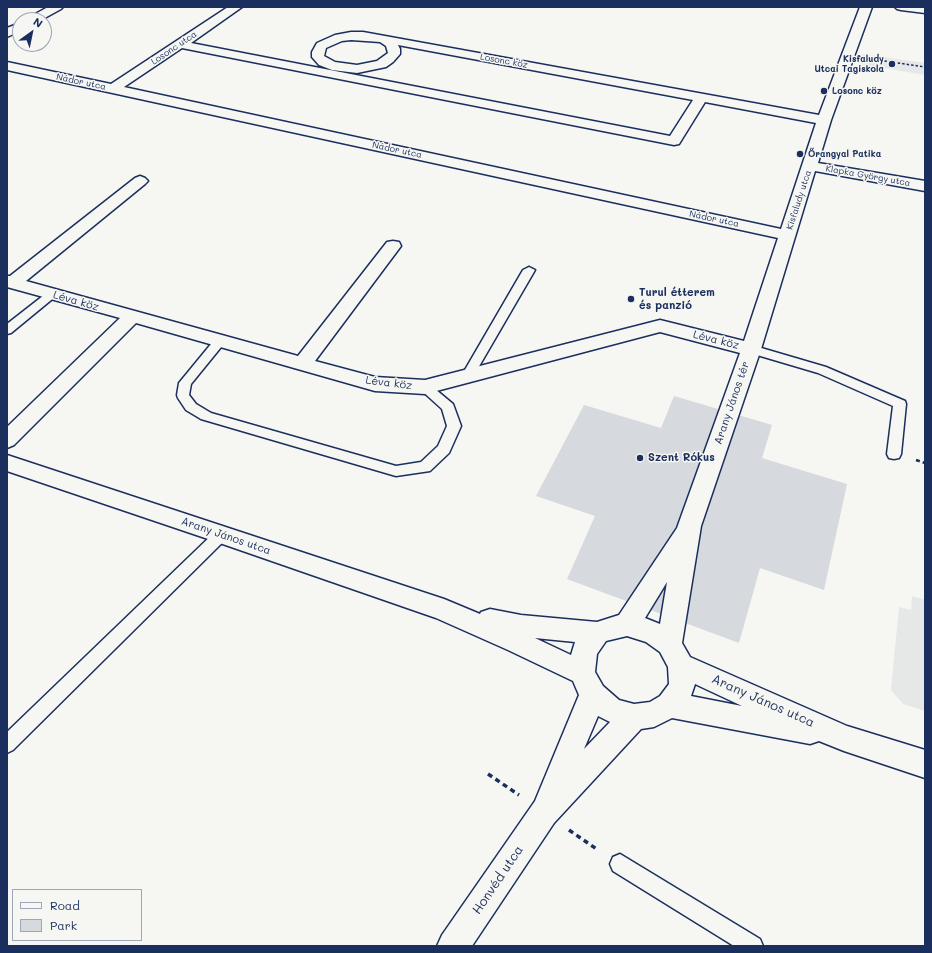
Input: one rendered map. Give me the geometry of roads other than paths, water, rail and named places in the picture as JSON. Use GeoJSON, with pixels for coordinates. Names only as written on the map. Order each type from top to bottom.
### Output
{"type":"FeatureCollection","features":[{"type":"Feature","properties":{"kind":"street"},"geometry":{"type":"LineString","coordinates":[[47,12],[57,7]]}},
{"type":"Feature","properties":{"kind":"street","name":"Losonc utca"},"geometry":{"type":"LineString","coordinates":[[113,89],[236,7]]}},
{"type":"Feature","properties":{"kind":"street","name":"Kisfaludy utca"},"geometry":{"type":"LineString","coordinates":[[751,349],[824,120],[866,7]]}},
{"type":"Feature","properties":{"kind":"street"},"geometry":{"type":"LineString","coordinates":[[901,7],[925,10]]}},
{"type":"Feature","properties":{"kind":"street","name":"Losonc köz"},"geometry":{"type":"LineString","coordinates":[[308,49],[350,36],[363,36],[824,120]]}},
{"type":"Feature","properties":{"kind":"street"},"geometry":{"type":"LineString","coordinates":[[383,39],[391,44],[394,49],[394,54]]}},
{"type":"Feature","properties":{"kind":"street"},"geometry":{"type":"LineString","coordinates":[[180,44],[261,60],[281,57],[338,67],[357,68],[381,64]]}},
{"type":"Feature","properties":{"kind":"street"},"geometry":{"type":"LineString","coordinates":[[321,46],[318,52],[318,57],[323,62],[366,77]]}},
{"type":"Feature","properties":{"kind":"street"},"geometry":{"type":"LineString","coordinates":[[366,77],[394,54],[421,46]]}},
{"type":"Feature","properties":{"kind":"street"},"geometry":{"type":"LineString","coordinates":[[281,57],[366,77],[674,141],[702,97]]}},
{"type":"Feature","properties":{"kind":"street","name":"Nádor utca"},"geometry":{"type":"LineString","coordinates":[[7,66],[788,234]]}},
{"type":"Feature","properties":{"kind":"street","name":"Klapka György utca"},"geometry":{"type":"LineString","coordinates":[[810,166],[925,186]]}},
{"type":"Feature","properties":{"kind":"street"},"geometry":{"type":"LineString","coordinates":[[10,282],[140,181]]}},
{"type":"Feature","properties":{"kind":"street"},"geometry":{"type":"LineString","coordinates":[[302,364],[393,246]]}},
{"type":"Feature","properties":{"kind":"street","name":"Léva köz"},"geometry":{"type":"LineString","coordinates":[[10,282],[375,384],[425,387],[660,326],[751,349]]}},
{"type":"Feature","properties":{"kind":"street"},"geometry":{"type":"LineString","coordinates":[[7,440],[132,317]]}},
{"type":"Feature","properties":{"kind":"street","name":"Arany János tér"},"geometry":{"type":"LineString","coordinates":[[627,625],[689,526],[751,349]]}},
{"type":"Feature","properties":{"kind":"street","name":"Arany János utca"},"geometry":{"type":"LineString","coordinates":[[7,463],[222,534],[444,610],[517,642],[587,684]]}},
{"type":"Feature","properties":{"kind":"street","name":"Arany János tér"},"geometry":{"type":"LineString","coordinates":[[675,654],[689,526]]}},
{"type":"Feature","properties":{"kind":"street","name":"Arany János utca"},"geometry":{"type":"LineString","coordinates":[[444,610],[521,626],[597,633]]}},
{"type":"Feature","properties":{"kind":"street"},"geometry":{"type":"LineString","coordinates":[[627,625],[642,628],[655,634],[675,654],[682,687],[670,705],[654,714],[634,717],[611,710],[587,684],[584,650],[597,633],[613,626],[627,625]]}},
{"type":"Feature","properties":{"kind":"street","name":"Arany János utca"},"geometry":{"type":"LineString","coordinates":[[675,654],[844,738]]}},
{"type":"Feature","properties":{"kind":"street","name":"Honvéd utca"},"geometry":{"type":"LineString","coordinates":[[544,813],[587,684]]}},
{"type":"Feature","properties":{"kind":"street","name":"Arany János utca"},"geometry":{"type":"LineString","coordinates":[[670,705],[844,738],[925,764]]}},
{"type":"Feature","properties":{"kind":"street","name":"Honvéd utca"},"geometry":{"type":"LineString","coordinates":[[453,946],[544,813],[634,717]]}},
{"type":"Feature","properties":{"kind":"lane"},"geometry":{"type":"LineString","coordinates":[[468,376],[529,270]]}},
{"type":"Feature","properties":{"kind":"lane"},"geometry":{"type":"LineString","coordinates":[[7,330],[52,294]]}},
{"type":"Feature","properties":{"kind":"lane"},"geometry":{"type":"LineString","coordinates":[[220,341],[185,383],[183,395],[191,407],[206,416],[396,472],[425,466],[444,449],[454,426],[448,407],[425,387]]}},
{"type":"Feature","properties":{"kind":"lane"},"geometry":{"type":"LineString","coordinates":[[751,349],[822,370],[900,404],[894,454]]}},
{"type":"Feature","properties":{"kind":"lane"},"geometry":{"type":"LineString","coordinates":[[7,744],[222,534]]}},
{"type":"Feature","properties":{"kind":"lane"},"geometry":{"type":"LineString","coordinates":[[620,864],[753,946]]}},
{"type":"Feature","properties":{"kind":"place","name":"Kisfaludy Utcai Tagiskola"},"geometry":{"type":"Point","coordinates":[892,64]}},
{"type":"Feature","properties":{"kind":"place","name":"Losonc köz"},"geometry":{"type":"Point","coordinates":[824,91]}},
{"type":"Feature","properties":{"kind":"place","name":"Őrangyal Patika"},"geometry":{"type":"Point","coordinates":[800,154]}},
{"type":"Feature","properties":{"kind":"place","name":"Turul étterem és panzió"},"geometry":{"type":"Point","coordinates":[631,299]}},
{"type":"Feature","properties":{"kind":"place","name":"Szent Rókus"},"geometry":{"type":"Point","coordinates":[640,458]}}]}
